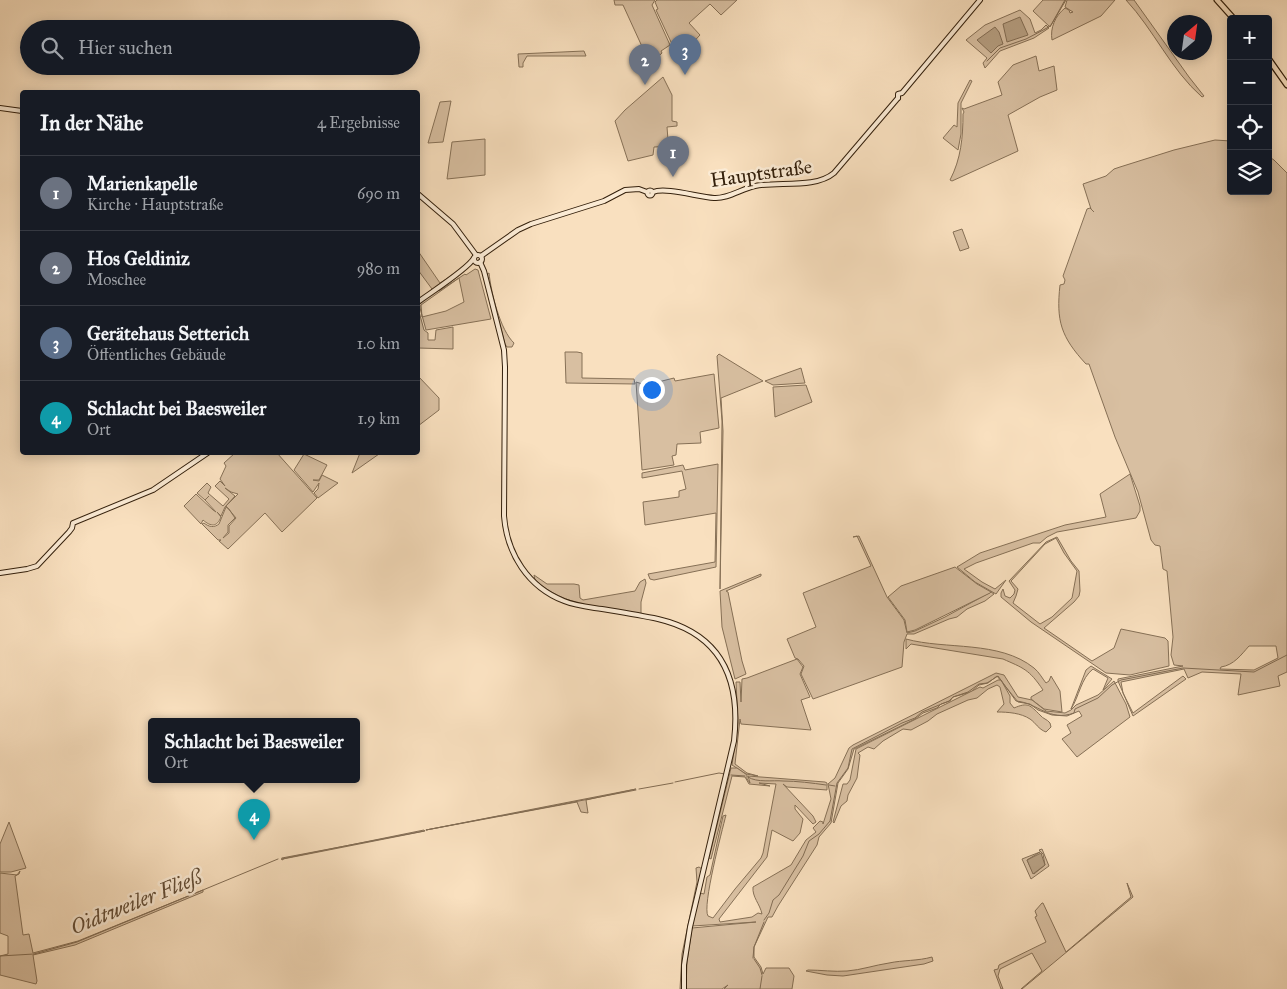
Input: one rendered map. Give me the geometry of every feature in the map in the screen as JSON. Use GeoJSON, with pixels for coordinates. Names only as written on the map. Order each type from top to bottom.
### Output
{"type":"FeatureCollection","features":[{"type":"Feature","properties":{"kind":"main road","name":"Hauptstraße"},"geometry":{"type":"LineString","coordinates":[[453,277],[477,256],[526,226],[604,201],[622,191],[631,189],[650,192],[667,190],[682,194],[719,198],[758,185],[824,179],[834,173],[898,98],[904,98],[902,93],[980,0]]}},
{"type":"Feature","properties":{"kind":"main road"},"geometry":{"type":"LineString","coordinates":[[1217,0],[1230,15]]}},
{"type":"Feature","properties":{"kind":"main road"},"geometry":{"type":"LineString","coordinates":[[1269,60],[1287,85]]}},
{"type":"Feature","properties":{"kind":"main road"},"geometry":{"type":"LineString","coordinates":[[0,108],[20,111]]}},
{"type":"Feature","properties":{"kind":"main road"},"geometry":{"type":"LineString","coordinates":[[420,196],[449,221],[464,238],[477,256],[484,271],[499,329],[506,366],[505,531],[513,555],[521,568],[541,589],[566,602],[665,620],[692,632],[704,640],[718,656],[728,673],[733,687],[736,719],[734,741],[690,927],[684,965],[684,989]]}},
{"type":"Feature","properties":{"kind":"main road"},"geometry":{"type":"LineString","coordinates":[[420,301],[453,277],[479,263],[482,259],[477,256]]}},
{"type":"Feature","properties":{"kind":"main road"},"geometry":{"type":"LineString","coordinates":[[0,573],[26,570],[37,566],[69,532],[73,523],[154,490],[205,455]]}},
{"type":"Feature","properties":{"kind":"shaded area"},"geometry":{"type":"Polygon","coordinates":[[[614,0],[655,0],[652,5],[670,45],[661,51],[662,53],[650,64],[623,5],[615,5],[614,0]]]}},
{"type":"Feature","properties":{"kind":"shaded area"},"geometry":{"type":"Polygon","coordinates":[[[657,0],[737,0],[721,15],[710,4],[689,23],[700,35],[678,57],[656,10],[658,9],[655,2],[657,0]]]}},
{"type":"Feature","properties":{"kind":"shaded area"},"geometry":{"type":"Polygon","coordinates":[[[1043,0],[1066,0],[1050,27],[1033,11],[1043,0]]]}},
{"type":"Feature","properties":{"kind":"shaded area"},"geometry":{"type":"Polygon","coordinates":[[[1067,0],[1115,0],[1101,16],[1052,40],[1054,22],[1058,15],[1065,8],[1070,13],[1073,12],[1065,7],[1067,0]]]}},
{"type":"Feature","properties":{"kind":"shaded area"},"geometry":{"type":"Polygon","coordinates":[[[1126,0],[1134,0],[1167,46],[1167,55],[1145,24],[1126,0]]]}},
{"type":"Feature","properties":{"kind":"shaded area"},"geometry":{"type":"Polygon","coordinates":[[[1020,10],[1030,19],[1035,33],[1046,25],[1049,28],[1034,38],[1000,51],[985,68],[983,63],[987,58],[966,40],[985,25],[1020,10]]]}},
{"type":"Feature","properties":{"kind":"shaded area"},"geometry":{"type":"Polygon","coordinates":[[[1020,17],[1028,35],[1007,42],[1003,24],[1020,17]]]}},
{"type":"Feature","properties":{"kind":"shaded area"},"geometry":{"type":"Polygon","coordinates":[[[995,27],[1003,44],[991,53],[977,40],[995,27]]]}},
{"type":"Feature","properties":{"kind":"shaded area"},"geometry":{"type":"Polygon","coordinates":[[[584,51],[586,56],[527,56],[523,67],[519,67],[518,54],[584,51]]]}},
{"type":"Feature","properties":{"kind":"shaded area"},"geometry":{"type":"Polygon","coordinates":[[[1036,56],[1039,71],[1054,66],[1057,90],[1008,115],[1018,151],[952,181],[950,180],[961,148],[964,112],[962,108],[964,109],[1002,95],[998,82],[1013,65],[1036,56]]]}},
{"type":"Feature","properties":{"kind":"shaded area"},"geometry":{"type":"Polygon","coordinates":[[[1171,60],[1177,60],[1204,96],[1202,97],[1191,86],[1171,60]]]}},
{"type":"Feature","properties":{"kind":"shaded area"},"geometry":{"type":"Polygon","coordinates":[[[663,77],[672,95],[672,121],[677,122],[677,126],[667,127],[668,140],[672,140],[677,146],[654,147],[653,155],[628,161],[615,121],[663,77]]]}},
{"type":"Feature","properties":{"kind":"shaded area"},"geometry":{"type":"Polygon","coordinates":[[[970,80],[972,81],[961,103],[961,134],[958,150],[943,138],[954,125],[957,127],[958,103],[970,80]]]}},
{"type":"Feature","properties":{"kind":"shaded area"},"geometry":{"type":"Polygon","coordinates":[[[451,101],[443,142],[428,143],[440,102],[451,101]]]}},
{"type":"Feature","properties":{"kind":"shaded area"},"geometry":{"type":"Polygon","coordinates":[[[485,139],[485,175],[447,179],[452,142],[485,139]]]}},
{"type":"Feature","properties":{"kind":"shaded area"},"geometry":{"type":"Polygon","coordinates":[[[1215,140],[1227,141],[1227,195],[1272,195],[1272,159],[1287,173],[1287,672],[1278,676],[1280,686],[1238,695],[1241,674],[1202,672],[1188,678],[1184,669],[1121,682],[1123,692],[1118,681],[1118,679],[1183,666],[1174,665],[1171,655],[1173,637],[1167,571],[1163,569],[1160,546],[1155,545],[1151,540],[1138,492],[1115,437],[1089,364],[1086,364],[1071,345],[1062,328],[1060,319],[1060,285],[1064,284],[1063,276],[1087,209],[1091,209],[1083,184],[1106,176],[1114,169],[1120,167],[1174,150],[1215,140]],[[1249,646],[1233,662],[1220,669],[1254,670],[1278,658],[1276,646],[1249,646]]]}},
{"type":"Feature","properties":{"kind":"shaded area"},"geometry":{"type":"Polygon","coordinates":[[[962,229],[969,248],[960,251],[953,232],[962,229]]]}},
{"type":"Feature","properties":{"kind":"shaded area"},"geometry":{"type":"Polygon","coordinates":[[[420,254],[440,283],[459,271],[429,292],[432,289],[420,273],[420,254]]]}},
{"type":"Feature","properties":{"kind":"shaded area"},"geometry":{"type":"Polygon","coordinates":[[[475,269],[478,270],[491,319],[426,330],[422,317],[446,311],[464,302],[459,278],[421,305],[422,315],[420,303],[463,271],[439,291],[465,274],[475,269]]]}},
{"type":"Feature","properties":{"kind":"shaded area"},"geometry":{"type":"Polygon","coordinates":[[[489,273],[500,320],[514,343],[512,347],[507,347],[505,344],[487,274],[489,273]]]}},
{"type":"Feature","properties":{"kind":"shaded area"},"geometry":{"type":"Polygon","coordinates":[[[420,315],[424,330],[428,333],[428,340],[435,340],[436,330],[453,327],[453,349],[420,348],[420,315]]]}},
{"type":"Feature","properties":{"kind":"shaded area"},"geometry":{"type":"Polygon","coordinates":[[[565,352],[582,353],[582,378],[634,379],[635,384],[566,383],[565,352]]]}},
{"type":"Feature","properties":{"kind":"shaded area"},"geometry":{"type":"Polygon","coordinates":[[[719,354],[763,381],[721,398],[723,431],[720,589],[722,421],[717,356],[719,354]]]}},
{"type":"Feature","properties":{"kind":"shaded area"},"geometry":{"type":"Polygon","coordinates":[[[801,368],[805,383],[773,385],[765,381],[801,368]]]}},
{"type":"Feature","properties":{"kind":"shaded area"},"geometry":{"type":"Polygon","coordinates":[[[714,374],[719,428],[700,432],[701,443],[677,444],[676,455],[672,456],[674,465],[642,470],[636,382],[646,385],[647,379],[658,382],[674,378],[675,381],[714,374]]]}},
{"type":"Feature","properties":{"kind":"shaded area"},"geometry":{"type":"Polygon","coordinates":[[[420,378],[439,398],[439,410],[420,424],[420,378]]]}},
{"type":"Feature","properties":{"kind":"shaded area"},"geometry":{"type":"Polygon","coordinates":[[[806,385],[812,402],[775,417],[773,387],[806,385]]]}},
{"type":"Feature","properties":{"kind":"shaded area"},"geometry":{"type":"Polygon","coordinates":[[[233,455],[279,455],[317,498],[282,532],[265,513],[228,549],[219,541],[221,540],[218,540],[202,524],[215,526],[219,524],[226,507],[228,508],[226,506],[238,494],[225,488],[235,496],[225,507],[221,516],[217,512],[221,517],[218,523],[214,525],[203,520],[201,524],[184,506],[196,494],[216,512],[197,493],[207,483],[211,487],[208,493],[223,506],[229,499],[215,486],[220,481],[225,486],[220,479],[226,466],[224,463],[233,455]],[[231,512],[235,518],[228,525],[228,532],[223,538],[229,533],[229,526],[236,518],[231,512]]]}},
{"type":"Feature","properties":{"kind":"shaded area"},"geometry":{"type":"Polygon","coordinates":[[[303,455],[306,455],[327,465],[319,480],[313,480],[319,481],[322,475],[338,483],[318,498],[314,493],[318,489],[319,483],[313,492],[294,470],[303,455]]]}},
{"type":"Feature","properties":{"kind":"shaded area"},"geometry":{"type":"Polygon","coordinates":[[[359,455],[378,455],[352,473],[359,455]]]}},
{"type":"Feature","properties":{"kind":"shaded area"},"geometry":{"type":"Polygon","coordinates":[[[718,464],[716,567],[654,580],[650,579],[648,574],[715,562],[716,513],[645,525],[643,502],[679,497],[679,491],[686,489],[682,471],[642,478],[642,473],[683,465],[685,470],[718,464]]]}},
{"type":"Feature","properties":{"kind":"shaded area"},"geometry":{"type":"Polygon","coordinates":[[[1130,474],[1140,506],[1140,511],[1136,518],[1057,532],[1040,543],[1033,543],[964,569],[995,589],[1006,580],[996,594],[975,582],[957,567],[980,553],[1065,525],[1106,517],[1100,494],[1130,474]]]}},
{"type":"Feature","properties":{"kind":"shaded area"},"geometry":{"type":"Polygon","coordinates":[[[857,536],[859,536],[887,597],[904,620],[907,633],[945,617],[991,592],[994,594],[985,601],[967,609],[957,617],[914,634],[907,634],[904,642],[902,667],[813,699],[801,674],[804,666],[795,658],[787,639],[816,627],[803,593],[871,566],[857,536]]]}},
{"type":"Feature","properties":{"kind":"shaded area"},"geometry":{"type":"Polygon","coordinates":[[[1057,537],[1079,571],[1080,591],[1079,596],[1074,602],[1044,628],[1092,661],[1114,648],[1121,629],[1165,638],[1168,641],[1169,666],[1130,675],[1106,673],[1031,622],[1001,597],[1003,589],[1005,596],[1010,598],[1014,594],[1015,590],[1009,581],[1046,542],[1057,537]],[[1056,538],[1045,544],[1011,581],[1018,589],[1013,603],[1040,624],[1052,617],[1072,598],[1077,571],[1056,538]]]}},
{"type":"Feature","properties":{"kind":"shaded area"},"geometry":{"type":"Polygon","coordinates":[[[955,567],[991,592],[915,630],[907,632],[905,620],[888,597],[901,586],[955,567]]]}},
{"type":"Feature","properties":{"kind":"shaded area"},"geometry":{"type":"Polygon","coordinates":[[[761,574],[761,576],[726,591],[728,592],[746,674],[735,679],[722,627],[720,591],[761,574]]]}},
{"type":"Feature","properties":{"kind":"shaded area"},"geometry":{"type":"Polygon","coordinates":[[[534,575],[547,584],[579,585],[580,598],[583,600],[635,591],[640,582],[645,579],[641,614],[599,608],[572,601],[547,589],[535,580],[534,575]]]}},
{"type":"Feature","properties":{"kind":"shaded area"},"geometry":{"type":"Polygon","coordinates":[[[906,639],[989,649],[1020,659],[1036,670],[1046,683],[1051,676],[1060,691],[1062,712],[1044,709],[1031,699],[1031,697],[1043,690],[1029,673],[1016,665],[1003,659],[911,644],[906,649],[906,639]]]}},
{"type":"Feature","properties":{"kind":"shaded area"},"geometry":{"type":"Polygon","coordinates":[[[797,659],[803,667],[800,674],[810,697],[801,700],[811,730],[741,724],[740,719],[735,764],[747,773],[758,776],[746,774],[732,765],[738,723],[736,682],[740,682],[741,702],[742,679],[797,659]]]}},
{"type":"Feature","properties":{"kind":"shaded area"},"geometry":{"type":"Polygon","coordinates":[[[1091,666],[1112,679],[1103,690],[1108,678],[1093,669],[1083,682],[1071,709],[1086,670],[1091,666]]]}},
{"type":"Feature","properties":{"kind":"shaded area"},"geometry":{"type":"Polygon","coordinates":[[[996,673],[1004,675],[1018,697],[1032,700],[1046,711],[1065,713],[1076,705],[1098,695],[1114,681],[1126,704],[1130,717],[1077,757],[1062,739],[1071,733],[1067,725],[1082,716],[1079,711],[1067,716],[1052,715],[1038,710],[1030,704],[1018,702],[997,676],[988,683],[979,685],[971,692],[953,697],[950,701],[941,704],[937,708],[923,713],[915,719],[854,749],[848,769],[838,783],[831,823],[819,837],[817,845],[772,917],[768,917],[754,947],[754,957],[761,967],[763,974],[766,968],[789,968],[794,976],[792,989],[724,989],[728,985],[722,989],[686,989],[687,962],[692,928],[756,922],[692,926],[700,893],[704,894],[707,877],[710,875],[723,816],[726,815],[710,884],[708,916],[713,918],[763,853],[776,784],[759,783],[770,786],[749,784],[745,777],[732,776],[711,859],[709,858],[731,768],[737,768],[747,775],[750,783],[748,776],[825,782],[827,783],[827,790],[787,787],[783,784],[813,816],[816,822],[813,824],[795,805],[795,809],[803,819],[800,833],[793,841],[772,830],[767,857],[719,919],[720,922],[752,917],[758,913],[762,914],[753,887],[791,865],[806,840],[816,832],[813,828],[820,821],[823,824],[831,799],[828,784],[835,778],[849,748],[996,673]]]}},
{"type":"Feature","properties":{"kind":"shaded area"},"geometry":{"type":"Polygon","coordinates":[[[1183,676],[1186,679],[1133,716],[1124,695],[1133,713],[1183,676]]]}},
{"type":"Feature","properties":{"kind":"shaded area"},"geometry":{"type":"Polygon","coordinates":[[[1001,680],[1010,696],[1010,703],[1014,708],[1023,705],[1031,707],[1050,723],[1051,727],[1046,732],[1023,715],[997,712],[1004,704],[1000,687],[997,685],[988,689],[977,698],[937,714],[911,730],[903,729],[874,749],[868,747],[858,753],[860,755],[857,778],[847,801],[841,806],[833,822],[843,784],[847,784],[850,780],[856,749],[980,687],[983,688],[1001,680]]]}},
{"type":"Feature","properties":{"kind":"shaded area"},"geometry":{"type":"Polygon","coordinates":[[[636,789],[586,800],[588,813],[581,812],[577,802],[426,830],[636,789]]]}},
{"type":"Feature","properties":{"kind":"shaded area"},"geometry":{"type":"Polygon","coordinates":[[[9,822],[26,868],[11,872],[0,872],[0,844],[9,822]]]}},
{"type":"Feature","properties":{"kind":"shaded area"},"geometry":{"type":"Polygon","coordinates":[[[424,830],[425,831],[281,859],[424,830]]]}},
{"type":"Feature","properties":{"kind":"shaded area"},"geometry":{"type":"Polygon","coordinates":[[[1042,849],[1049,866],[1031,879],[1022,859],[1040,852],[1027,860],[1034,874],[1045,865],[1043,854],[1039,850],[1042,849]]]}},
{"type":"Feature","properties":{"kind":"shaded area"},"geometry":{"type":"Polygon","coordinates":[[[1041,853],[1045,865],[1033,874],[1027,860],[1041,853]]]}},
{"type":"Feature","properties":{"kind":"shaded area"},"geometry":{"type":"Polygon","coordinates":[[[696,868],[702,869],[691,917],[682,989],[680,989],[682,954],[697,882],[696,868]]]}},
{"type":"Feature","properties":{"kind":"shaded area"},"geometry":{"type":"Polygon","coordinates":[[[0,873],[17,875],[15,876],[23,935],[29,934],[33,953],[78,941],[203,890],[203,892],[75,945],[33,955],[36,984],[0,975],[0,956],[8,954],[8,936],[0,933],[0,873]]]}},
{"type":"Feature","properties":{"kind":"shaded area"},"geometry":{"type":"Polygon","coordinates":[[[1127,883],[1133,897],[1022,989],[1042,971],[1032,953],[1000,969],[998,976],[1003,989],[1001,989],[994,970],[998,969],[999,965],[1046,942],[1035,917],[1037,916],[1035,911],[1042,903],[1066,952],[1131,897],[1127,883]]]}},
{"type":"Feature","properties":{"kind":"shaded area"},"geometry":{"type":"Polygon","coordinates":[[[932,957],[933,961],[924,964],[843,976],[806,971],[852,970],[932,957]]]}},
{"type":"Feature","properties":{"kind":"waterway"},"geometry":{"type":"LineString","coordinates":[[987,61],[1000,48],[1026,39],[1051,25],[1065,0]]}},
{"type":"Feature","properties":{"kind":"waterway"},"geometry":{"type":"LineString","coordinates":[[764,920],[769,913],[773,900],[779,895],[803,856],[809,841],[819,834],[830,821],[837,783],[848,768],[852,749],[915,718],[922,712],[949,701],[953,697],[968,692],[979,684],[987,683],[998,676],[1016,701],[1024,702],[1050,714],[1065,715],[1074,713],[1075,709],[1098,698],[1112,685],[1121,680],[1183,668],[1254,672],[1287,655]]}},
{"type":"Feature","properties":{"kind":"waterway","name":"Oidtweiler Fließ"},"geometry":{"type":"LineString","coordinates":[[675,782],[719,773],[725,774]]}},
{"type":"Feature","properties":{"kind":"waterway","name":"Oidtweiler Fließ"},"geometry":{"type":"LineString","coordinates":[[731,775],[745,776]]}},
{"type":"Feature","properties":{"kind":"waterway","name":"Oidtweiler Fließ"},"geometry":{"type":"LineString","coordinates":[[748,777],[760,781],[794,781],[826,785]]}},
{"type":"Feature","properties":{"kind":"waterway","name":"Oidtweiler Fließ"},"geometry":{"type":"LineString","coordinates":[[639,789],[673,783]]}},
{"type":"Feature","properties":{"kind":"waterway","name":"Oidtweiler Fließ"},"geometry":{"type":"LineString","coordinates":[[829,785],[835,786]]}},
{"type":"Feature","properties":{"kind":"waterway","name":"Oidtweiler Fließ"},"geometry":{"type":"LineString","coordinates":[[501,816],[636,790]]}},
{"type":"Feature","properties":{"kind":"waterway","name":"Oidtweiler Fließ"},"geometry":{"type":"LineString","coordinates":[[426,830],[499,816]]}},
{"type":"Feature","properties":{"kind":"waterway","name":"Oidtweiler Fließ"},"geometry":{"type":"LineString","coordinates":[[282,858],[424,831]]}},
{"type":"Feature","properties":{"kind":"waterway","name":"Oidtweiler Fließ"},"geometry":{"type":"LineString","coordinates":[[0,956],[34,954],[77,942],[278,859]]}},
{"type":"Feature","properties":{"kind":"waterway"},"geometry":{"type":"LineString","coordinates":[[753,958],[754,947],[764,922]]}},
{"type":"Feature","properties":{"kind":"waterway"},"geometry":{"type":"LineString","coordinates":[[754,959],[762,975]]}},
{"type":"Feature","properties":{"kind":"waterway"},"geometry":{"type":"LineString","coordinates":[[760,989],[762,976]]}},
{"type":"Feature","properties":{"kind":"place","name":"Gerätehaus Setterich"},"geometry":{"type":"Point","coordinates":[685,75]}},
{"type":"Feature","properties":{"kind":"place","name":"Hos Geldiniz"},"geometry":{"type":"Point","coordinates":[645,85]}},
{"type":"Feature","properties":{"kind":"place","name":"Marienkapelle"},"geometry":{"type":"Point","coordinates":[673,177]}},
{"type":"Feature","properties":{"kind":"place","name":"Schlacht bei Baesweiler"},"geometry":{"type":"Point","coordinates":[254,840]}}]}
